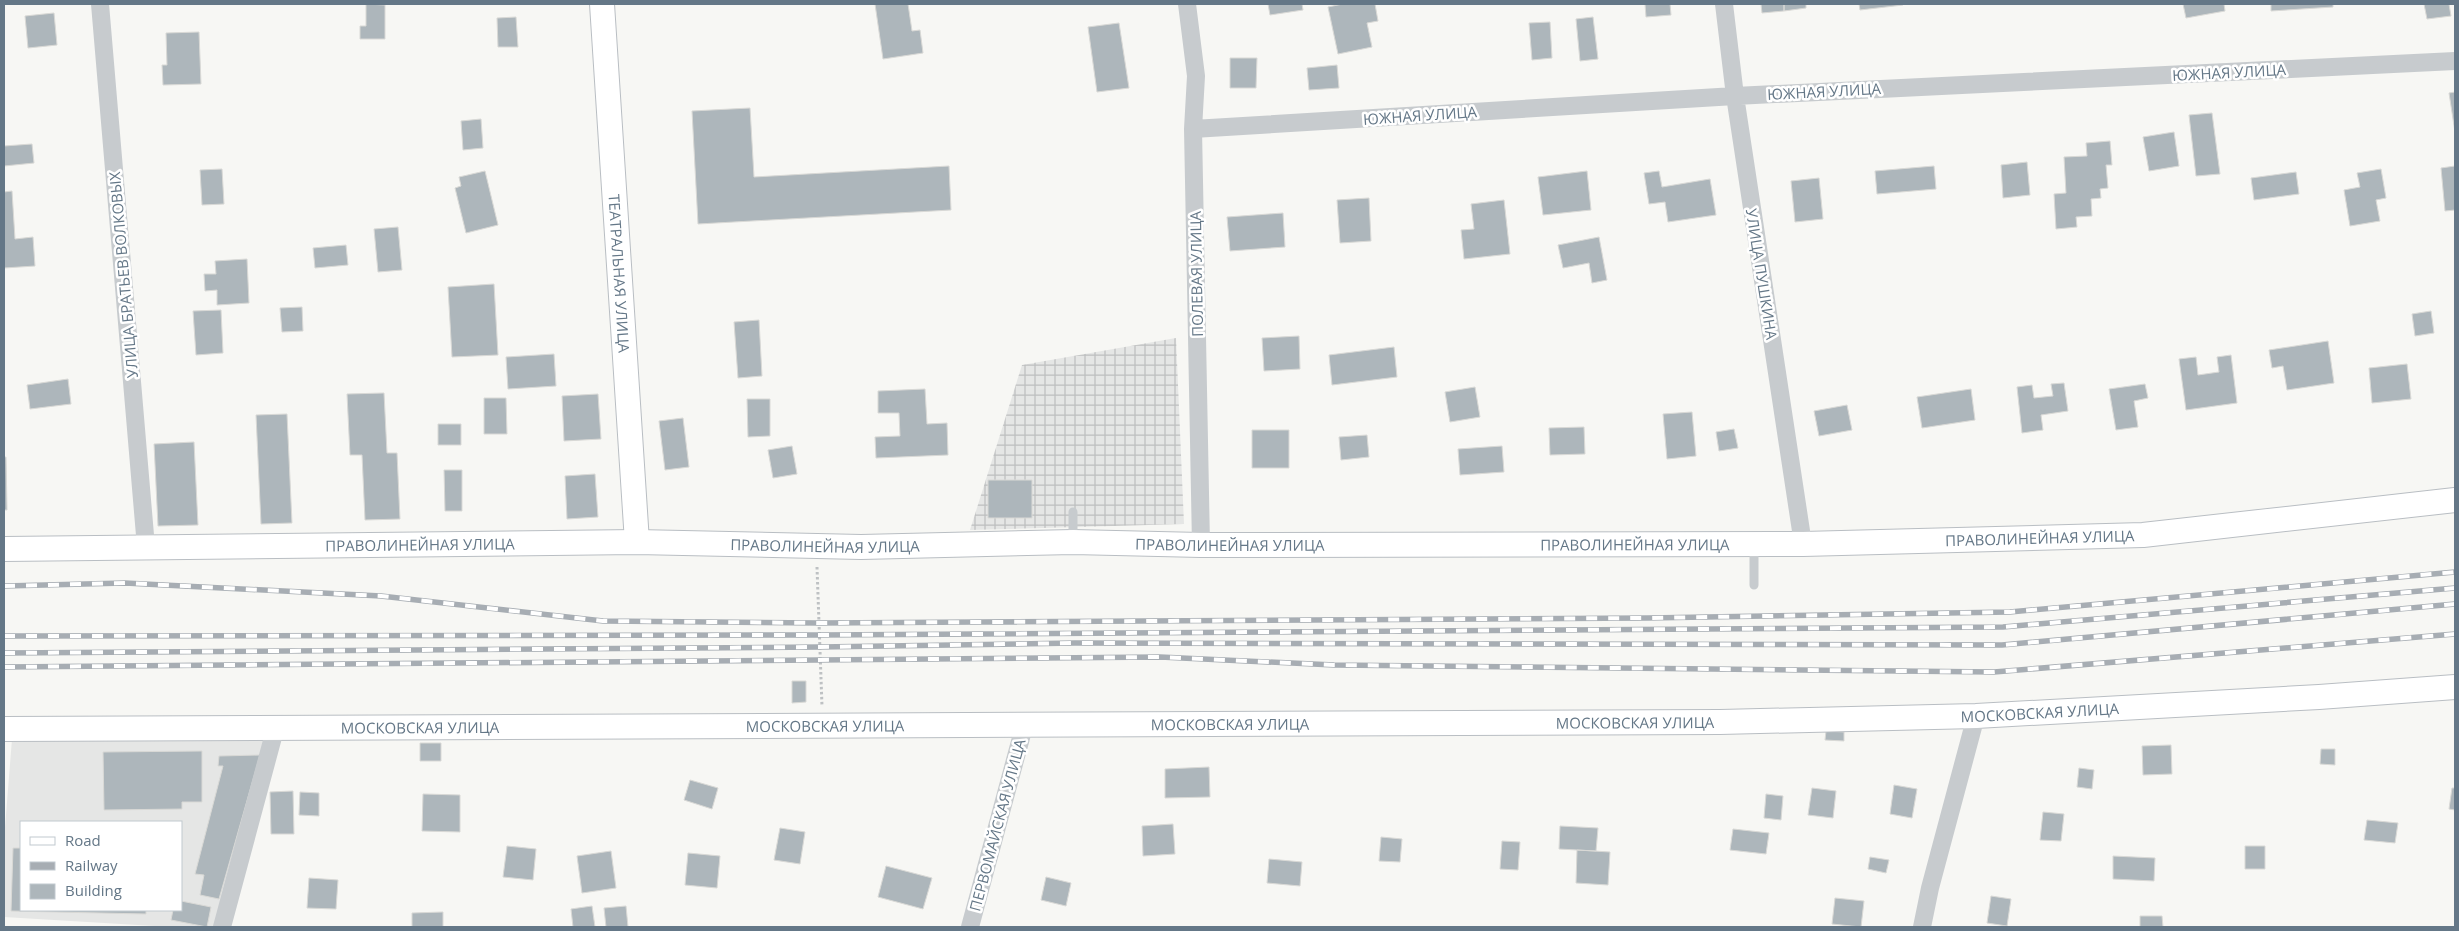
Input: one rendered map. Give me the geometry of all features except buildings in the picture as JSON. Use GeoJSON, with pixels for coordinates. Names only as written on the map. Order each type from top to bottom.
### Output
{"type":"FeatureCollection","features":[{"type":"Feature","properties":{"kind":"main road","name":"ТЕАТРАЛЬНАЯ УЛИЦА"},"geometry":{"type":"LineString","coordinates":[[602,4],[637,542]]}},
{"type":"Feature","properties":{"kind":"main road","name":"ПРАВОЛИНЕЙНАЯ УЛИЦА"},"geometry":{"type":"LineString","coordinates":[[4,549],[637,542],[860,548],[1073,542],[1201,545],[1803,544],[2143,534],[2455,500]]}},
{"type":"Feature","properties":{"kind":"main road","name":"МОСКОВСКАЯ УЛИЦА"},"geometry":{"type":"LineString","coordinates":[[4,729],[1025,723],[1565,724],[1976,716],[2318,697],[2455,687]]}},
{"type":"Feature","properties":{"kind":"street","name":"УЛИЦА БРАТЬЕВ ВОЛКОВЫХ"},"geometry":{"type":"LineString","coordinates":[[100,4],[146,547]]}},
{"type":"Feature","properties":{"kind":"street","name":"ПОЛЕВАЯ УЛИЦА"},"geometry":{"type":"LineString","coordinates":[[1187,4],[1196,76],[1193,129],[1201,545]]}},
{"type":"Feature","properties":{"kind":"street","name":"УЛИЦА ПУШКИНА"},"geometry":{"type":"LineString","coordinates":[[1724,4],[1735,96],[1803,544]]}},
{"type":"Feature","properties":{"kind":"street","name":"ЮЖНАЯ УЛИЦА"},"geometry":{"type":"LineString","coordinates":[[1193,129],[1735,96],[2455,61]]}},
{"type":"Feature","properties":{"kind":"street"},"geometry":{"type":"LineString","coordinates":[[1922,927],[1930,888],[1976,716]]}},
{"type":"Feature","properties":{"kind":"street","name":"ПЕРВОМАЙСКАЯ УЛИЦА"},"geometry":{"type":"LineString","coordinates":[[970,927],[1025,723]]}},
{"type":"Feature","properties":{"kind":"street"},"geometry":{"type":"LineString","coordinates":[[222,927],[276,726]]}},
{"type":"Feature","properties":{"kind":"lane"},"geometry":{"type":"LineString","coordinates":[[1073,512],[1073,542]]}},
{"type":"Feature","properties":{"kind":"lane"},"geometry":{"type":"LineString","coordinates":[[1754,544],[1754,585]]}},
{"type":"Feature","properties":{"kind":"path"},"geometry":{"type":"LineString","coordinates":[[817,546],[822,724]]}},
{"type":"Feature","properties":{"kind":"shaded area"},"geometry":{"type":"Polygon","coordinates":[[[1176,338],[1184,524],[970,530],[1022,365],[1176,338]]]}},
{"type":"Feature","properties":{"kind":"shaded area"},"geometry":{"type":"Polygon","coordinates":[[[12,739],[268,739],[218,927],[171,927],[4,917],[4,840],[12,739]]]}},
{"type":"Feature","properties":{"kind":"railway"},"geometry":{"type":"LineString","coordinates":[[4,586],[125,583],[381,596],[603,621],[819,623],[1648,618],[2010,612],[2455,572]]}},
{"type":"Feature","properties":{"kind":"railway"},"geometry":{"type":"LineString","coordinates":[[4,636],[820,635],[2003,627],[2455,588]]}},
{"type":"Feature","properties":{"kind":"railway"},"geometry":{"type":"LineString","coordinates":[[4,653],[820,647],[1075,643],[2002,645],[2455,604]]}},
{"type":"Feature","properties":{"kind":"railway"},"geometry":{"type":"LineString","coordinates":[[4,667],[1160,657],[1334,665],[1994,672],[2455,634]]}}]}
